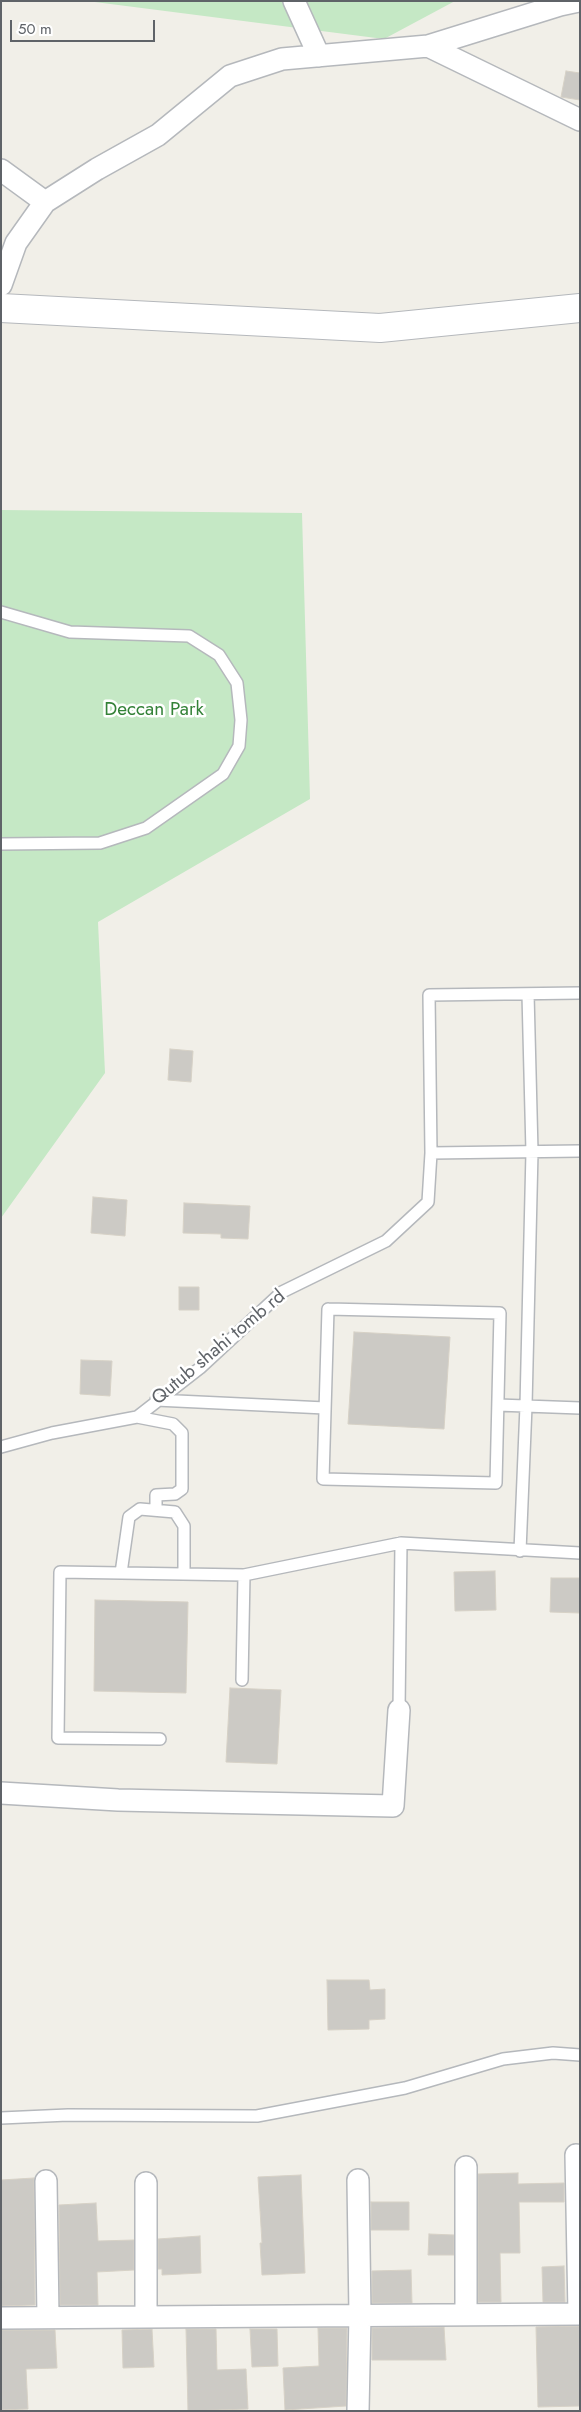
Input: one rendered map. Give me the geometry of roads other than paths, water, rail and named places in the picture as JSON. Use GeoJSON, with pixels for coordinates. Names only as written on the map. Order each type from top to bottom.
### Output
{"type":"FeatureCollection","features":[{"type":"Feature","properties":{"kind":"street"},"geometry":{"type":"LineString","coordinates":[[294,1],[319,56]]}},
{"type":"Feature","properties":{"kind":"street"},"geometry":{"type":"LineString","coordinates":[[1,285],[16,243],[45,202],[97,169],[158,135],[230,76],[282,59],[428,46],[560,4],[579,1]]}},
{"type":"Feature","properties":{"kind":"street"},"geometry":{"type":"LineString","coordinates":[[428,46],[580,120]]}},
{"type":"Feature","properties":{"kind":"street"},"geometry":{"type":"LineString","coordinates":[[1,170],[45,202]]}},
{"type":"Feature","properties":{"kind":"street"},"geometry":{"type":"LineString","coordinates":[[1,308],[380,328],[580,308]]}},
{"type":"Feature","properties":{"kind":"street"},"geometry":{"type":"LineString","coordinates":[[1,1793],[118,1800],[393,1806],[399,1710]]}},
{"type":"Feature","properties":{"kind":"street"},"geometry":{"type":"LineString","coordinates":[[1,2318],[146,2315],[580,2314],[576,2155]]}},
{"type":"Feature","properties":{"kind":"street"},"geometry":{"type":"LineString","coordinates":[[466,2167],[466,2314]]}},
{"type":"Feature","properties":{"kind":"street"},"geometry":{"type":"LineString","coordinates":[[358,2180],[360,2315],[358,2411]]}},
{"type":"Feature","properties":{"kind":"street"},"geometry":{"type":"LineString","coordinates":[[46,2181],[48,2317]]}},
{"type":"Feature","properties":{"kind":"street"},"geometry":{"type":"LineString","coordinates":[[146,2183],[146,2315]]}},
{"type":"Feature","properties":{"kind":"lane"},"geometry":{"type":"LineString","coordinates":[[1,612],[70,632],[189,636],[219,655],[237,683],[241,720],[239,746],[224,774],[146,828],[100,844],[1,844]]}},
{"type":"Feature","properties":{"kind":"lane","name":"Qutub shahi tomb rd"},"geometry":{"type":"LineString","coordinates":[[1,1447],[52,1433],[137,1416],[200,1368],[282,1292],[386,1240],[428,1202],[431,1153],[429,995],[580,993]]}},
{"type":"Feature","properties":{"kind":"lane"},"geometry":{"type":"LineString","coordinates":[[520,1551],[526,1406],[532,1152],[528,994]]}},
{"type":"Feature","properties":{"kind":"lane"},"geometry":{"type":"LineString","coordinates":[[431,1153],[580,1152]]}},
{"type":"Feature","properties":{"kind":"lane"},"geometry":{"type":"LineString","coordinates":[[328,1309],[500,1314],[496,1483],[323,1479],[325,1408],[328,1309]]}},
{"type":"Feature","properties":{"kind":"lane"},"geometry":{"type":"LineString","coordinates":[[156,1400],[325,1408]]}},
{"type":"Feature","properties":{"kind":"lane"},"geometry":{"type":"LineString","coordinates":[[498,1405],[580,1408]]}},
{"type":"Feature","properties":{"kind":"lane"},"geometry":{"type":"LineString","coordinates":[[137,1416],[173,1424],[182,1433],[182,1489],[175,1494],[156,1495],[156,1510]]}},
{"type":"Feature","properties":{"kind":"lane"},"geometry":{"type":"LineString","coordinates":[[121,1574],[129,1517],[140,1509],[175,1512],[184,1526],[184,1574]]}},
{"type":"Feature","properties":{"kind":"lane"},"geometry":{"type":"LineString","coordinates":[[399,1710],[401,1543]]}},
{"type":"Feature","properties":{"kind":"lane"},"geometry":{"type":"LineString","coordinates":[[160,1740],[58,1738],[60,1572],[244,1575],[401,1543],[580,1553]]}},
{"type":"Feature","properties":{"kind":"lane"},"geometry":{"type":"LineString","coordinates":[[242,1680],[244,1575]]}},
{"type":"Feature","properties":{"kind":"lane"},"geometry":{"type":"LineString","coordinates":[[1,2118],[68,2115],[257,2116],[405,2088],[504,2058],[553,2053],[580,2055]]}},
{"type":"Feature","properties":{"kind":"park label","name":"Deccan Park"},"geometry":{"type":"Point","coordinates":[154,710]}}]}
